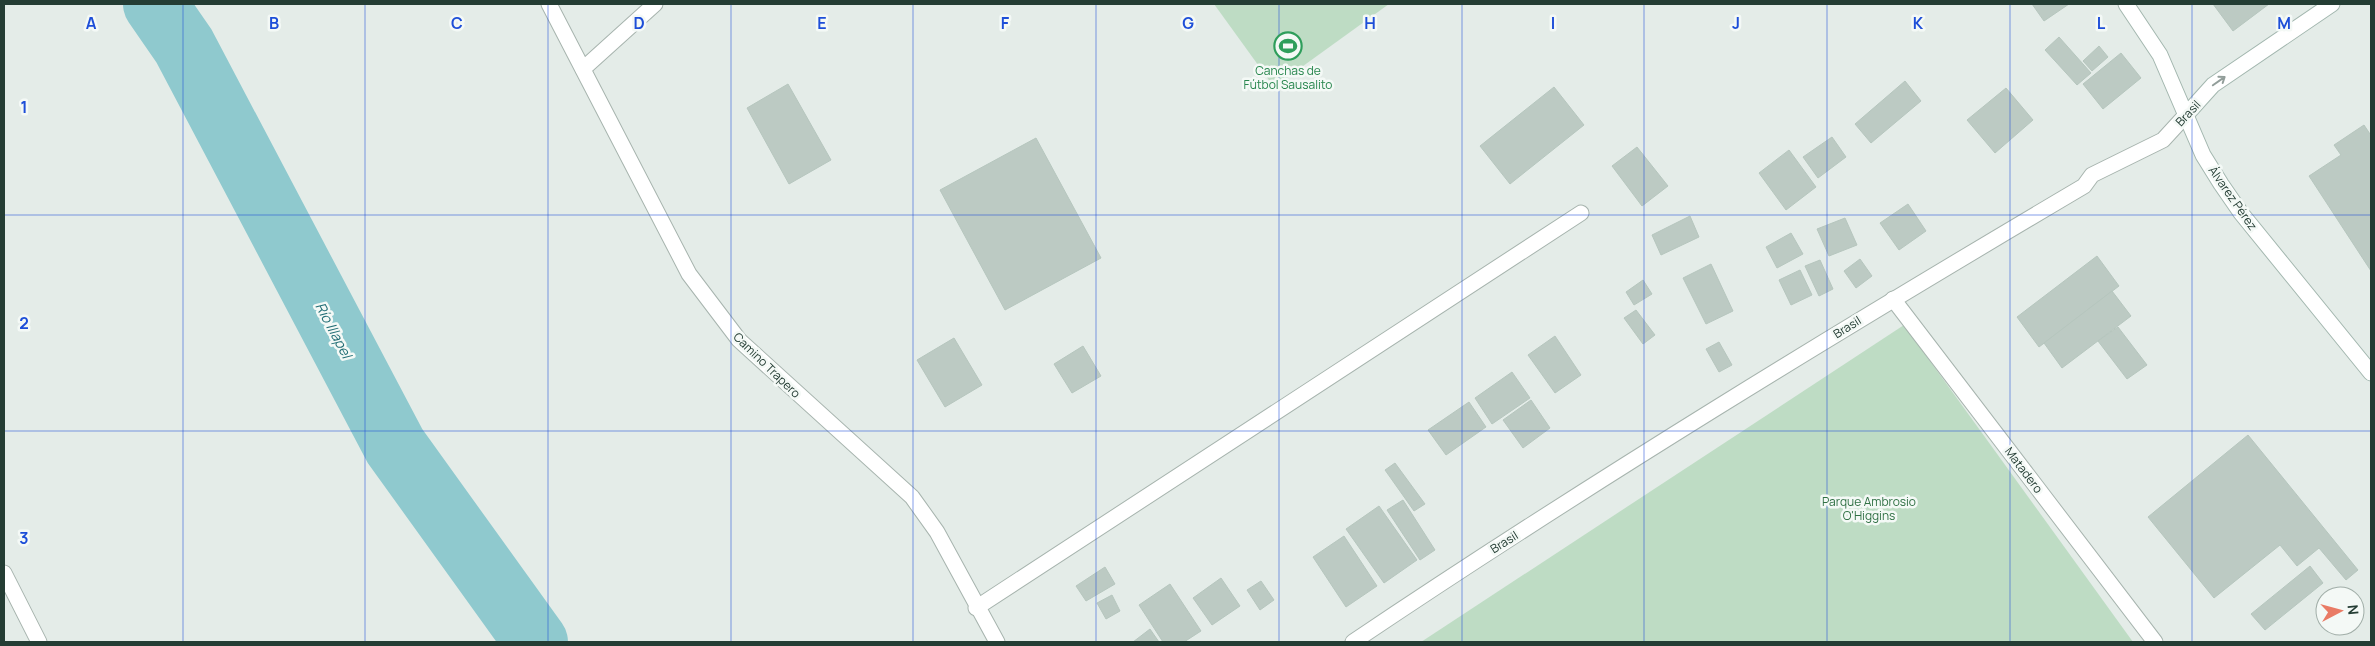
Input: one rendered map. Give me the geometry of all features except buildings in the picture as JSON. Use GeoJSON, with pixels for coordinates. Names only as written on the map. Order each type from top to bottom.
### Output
{"type":"FeatureCollection","features":[{"type":"Feature","properties":{"kind":"street","name":"Camino Trapero"},"geometry":{"type":"LineString","coordinates":[[549,4],[689,274],[739,340],[912,497],[937,532],[976,608],[997,642]]}},
{"type":"Feature","properties":{"kind":"street"},"geometry":{"type":"LineString","coordinates":[[582,69],[655,4]]}},
{"type":"Feature","properties":{"kind":"street","name":"Álvarez Pérez"},"geometry":{"type":"LineString","coordinates":[[2126,4],[2160,55],[2203,155],[2241,213],[2371,373]]}},
{"type":"Feature","properties":{"kind":"street","name":"Brasil"},"geometry":{"type":"LineString","coordinates":[[1353,642],[1487,552],[1893,298],[2084,186],[2092,175],[2162,140],[2213,85],[2332,4]]}},
{"type":"Feature","properties":{"kind":"street"},"geometry":{"type":"LineString","coordinates":[[976,608],[1581,213]]}},
{"type":"Feature","properties":{"kind":"street","name":"Matadero"},"geometry":{"type":"LineString","coordinates":[[1893,298],[2155,642]]}},
{"type":"Feature","properties":{"kind":"street"},"geometry":{"type":"LineString","coordinates":[[4,572],[39,642]]}},
{"type":"Feature","properties":{"kind":"green space","name":"Canchas de Fútbol Sausalito"},"geometry":{"type":"Polygon","coordinates":[[[1214,4],[1389,4],[1274,87],[1214,4]]]}},
{"type":"Feature","properties":{"kind":"green space","name":"Parque Ambrosio O'Higgins"},"geometry":{"type":"Polygon","coordinates":[[[1904,325],[2133,642],[1421,642],[1904,325]]]}},
{"type":"Feature","properties":{"kind":"waterway","name":"Río Illapel"},"geometry":{"type":"LineString","coordinates":[[155,4],[184,46],[395,446],[536,642]]}},
{"type":"Feature","properties":{"kind":"place","name":"Canchas de Fútbol Sausalito"},"geometry":{"type":"Point","coordinates":[1288,46]}}]}
